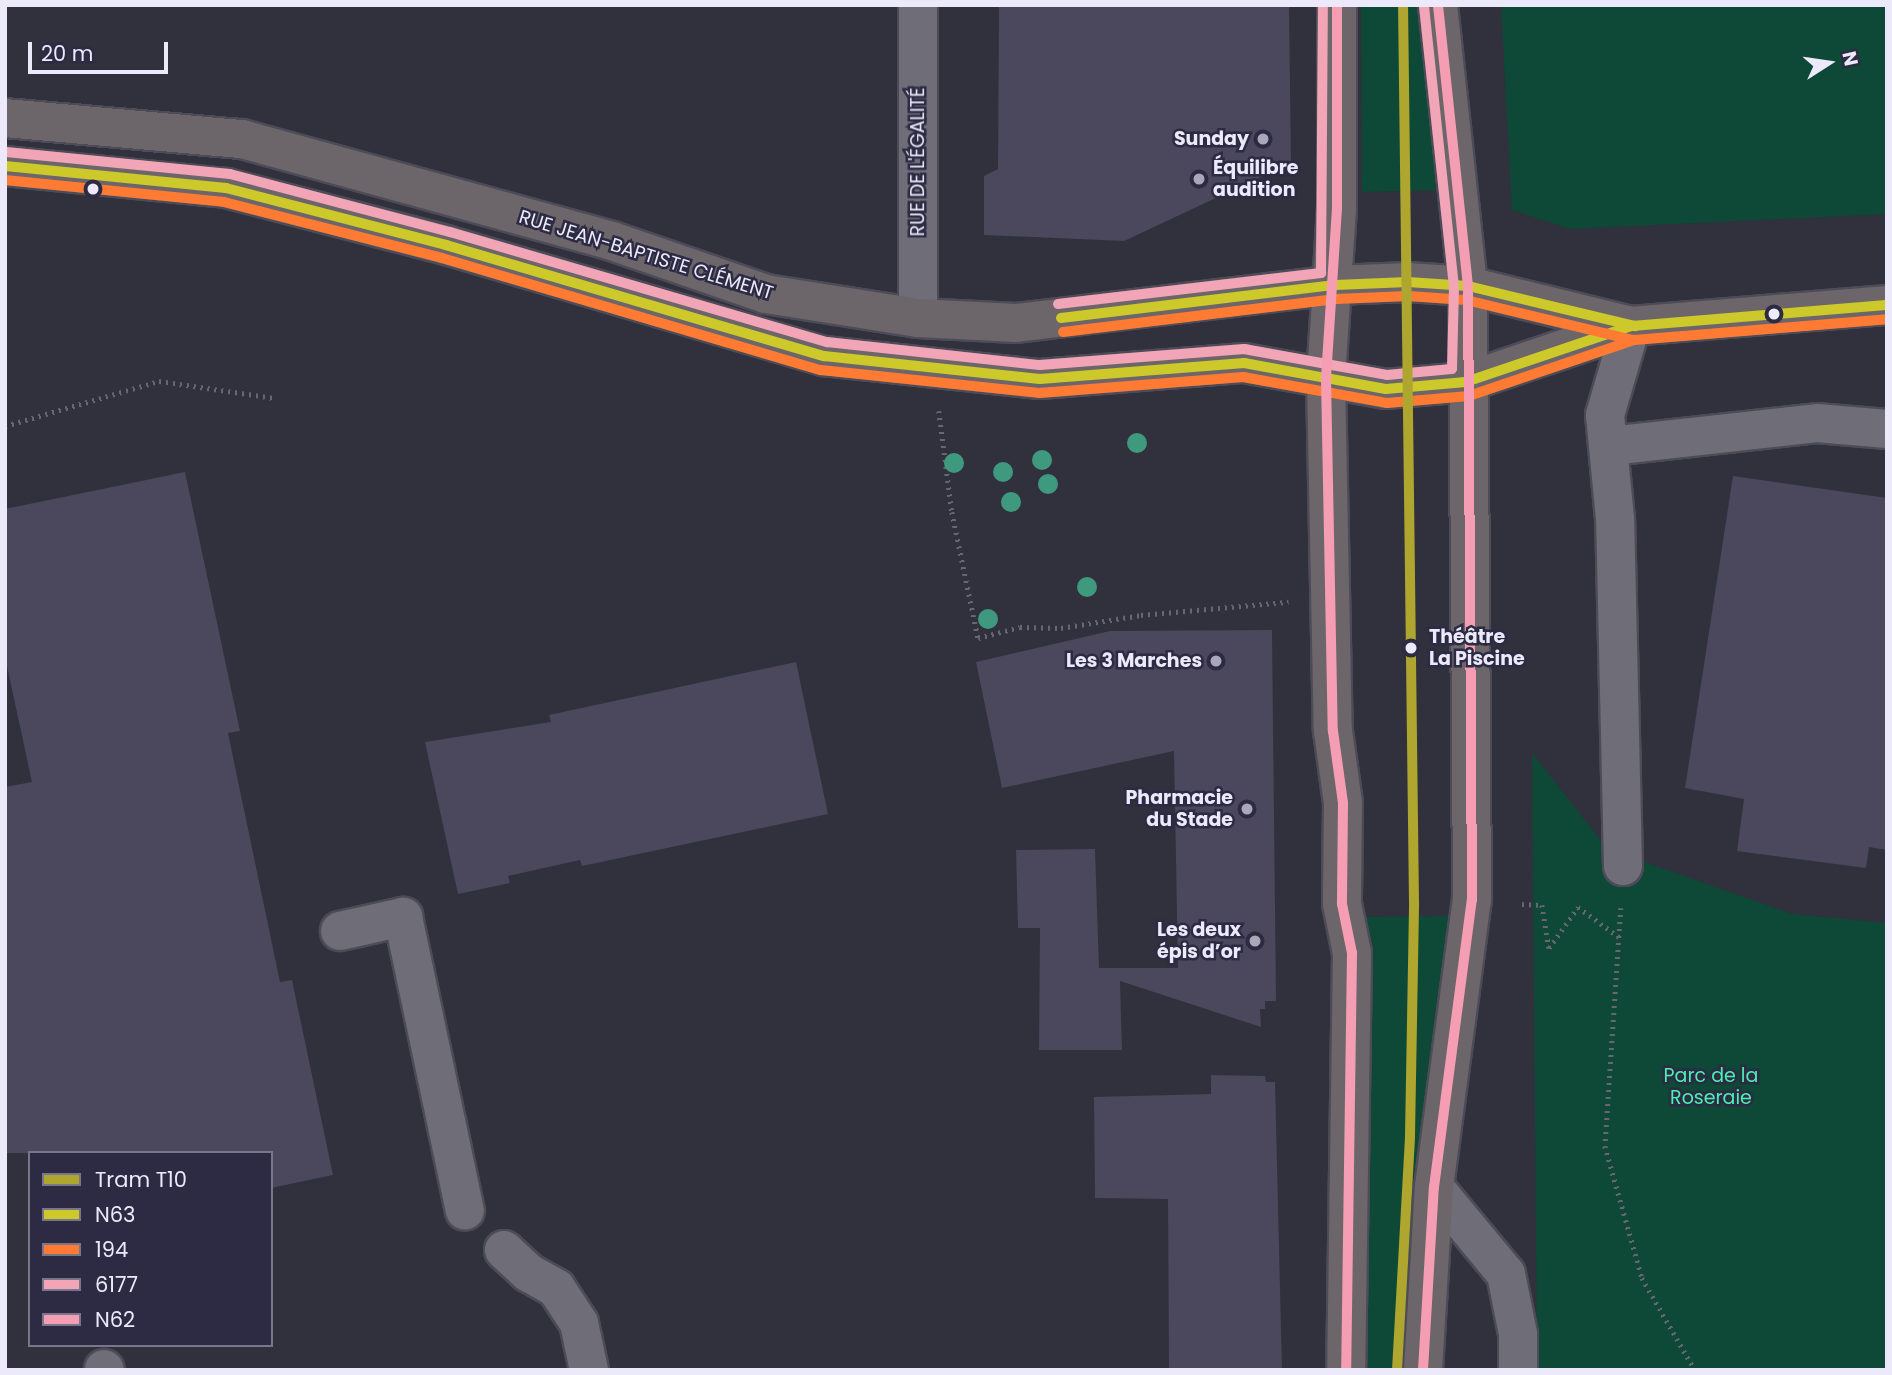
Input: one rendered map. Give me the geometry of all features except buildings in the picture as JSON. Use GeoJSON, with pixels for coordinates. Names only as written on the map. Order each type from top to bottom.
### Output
{"type":"FeatureCollection","features":[{"type":"Feature","properties":{"kind":"main road"},"geometry":{"type":"LineString","coordinates":[[1337,5],[1335,285],[1326,379],[1333,731],[1343,803],[1342,904],[1352,953],[1346,1370]]}},
{"type":"Feature","properties":{"kind":"main road"},"geometry":{"type":"LineString","coordinates":[[1423,1370],[1434,1187],[1472,900],[1466,382],[1468,286],[1438,5]]}},
{"type":"Feature","properties":{"kind":"main road","name":"RUE JEAN-BAPTISTE CLÉMENT"},"geometry":{"type":"LineString","coordinates":[[5,118],[242,139],[612,241],[766,294],[918,318],[1016,323],[1335,285],[1468,286],[1631,326]]}},
{"type":"Feature","properties":{"kind":"main road"},"geometry":{"type":"LineString","coordinates":[[5,166],[226,188],[446,245],[824,356],[1040,379],[1244,363],[1386,389],[1466,382],[1631,326],[1887,305]]}},
{"type":"Feature","properties":{"kind":"street","name":"RUE DE L'ÉGALITÉ"},"geometry":{"type":"LineString","coordinates":[[918,5],[918,318]]}},
{"type":"Feature","properties":{"kind":"street"},"geometry":{"type":"LineString","coordinates":[[1623,866],[1610,446],[1605,415],[1631,326]]}},
{"type":"Feature","properties":{"kind":"street"},"geometry":{"type":"LineString","coordinates":[[1610,446],[1817,423],[1887,429]]}},
{"type":"Feature","properties":{"kind":"street"},"geometry":{"type":"LineString","coordinates":[[340,931],[403,917],[465,1211]]}},
{"type":"Feature","properties":{"kind":"street"},"geometry":{"type":"LineString","coordinates":[[1434,1187],[1506,1274],[1518,1334],[1518,1370]]}},
{"type":"Feature","properties":{"kind":"street"},"geometry":{"type":"LineString","coordinates":[[504,1250],[529,1273],[556,1288],[579,1324],[589,1370]]}},
{"type":"Feature","properties":{"kind":"path"},"geometry":{"type":"LineString","coordinates":[[934,369],[952,512],[978,638],[1020,627],[1061,628],[1140,615],[1331,598]]}},
{"type":"Feature","properties":{"kind":"path"},"geometry":{"type":"LineString","coordinates":[[5,426],[159,381],[274,398]]}},
{"type":"Feature","properties":{"kind":"path"},"geometry":{"type":"LineString","coordinates":[[1623,866],[1605,1146],[1642,1279],[1695,1370]]}},
{"type":"Feature","properties":{"kind":"path"},"geometry":{"type":"LineString","coordinates":[[1522,904],[1542,905],[1549,948],[1578,907],[1619,937]]}},
{"type":"Feature","properties":{"kind":"green space"},"geometry":{"type":"Polygon","coordinates":[[[1361,5],[1419,5],[1439,190],[1362,192],[1361,5]]]}},
{"type":"Feature","properties":{"kind":"green space"},"geometry":{"type":"Polygon","coordinates":[[[1501,5],[1887,5],[1887,214],[1570,229],[1512,210],[1501,5]]]}},
{"type":"Feature","properties":{"kind":"green space","name":"Parc de la Roseraie"},"geometry":{"type":"Polygon","coordinates":[[[1532,753],[1614,857],[1639,860],[1792,914],[1887,923],[1887,1370],[1537,1370],[1532,753]]]}},
{"type":"Feature","properties":{"kind":"green space"},"geometry":{"type":"Polygon","coordinates":[[[1451,916],[1410,1370],[1356,1370],[1352,917],[1451,916]]]}},
{"type":"Feature","properties":{"kind":"tram line","name":"T10"},"geometry":{"type":"LineString","coordinates":[[1397,1370],[1410,1136],[1414,903],[1403,5]]}},
{"type":"Feature","properties":{"kind":"transit line","name":"6177"},"geometry":{"type":"LineString","coordinates":[[1058,304],[1321,273],[1323,5]]}},
{"type":"Feature","properties":{"kind":"transit line","name":"N62"},"geometry":{"type":"LineString","coordinates":[[1337,5],[1337,208],[1326,379],[1333,731],[1343,803],[1342,904],[1352,953],[1346,1370]]}},
{"type":"Feature","properties":{"kind":"transit line","name":"N62"},"geometry":{"type":"LineString","coordinates":[[1423,1370],[1434,1187],[1472,900],[1468,286],[1438,5]]}},
{"type":"Feature","properties":{"kind":"transit line","name":"6177"},"geometry":{"type":"LineString","coordinates":[[6,152],[230,174],[450,232],[827,342],[1040,365],[1244,349],[1387,375],[1452,369],[1454,287],[1424,6]]}},
{"type":"Feature","properties":{"kind":"transit line","name":"N63"},"geometry":{"type":"LineString","coordinates":[[5,166],[226,188],[446,245],[824,356],[1040,379],[1244,363],[1386,389],[1466,382],[1631,326],[1887,305]]}},
{"type":"Feature","properties":{"kind":"transit line","name":"194"},"geometry":{"type":"LineString","coordinates":[[5,180],[224,202],[442,258],[821,370],[1039,393],[1243,377],[1387,403],[1469,396],[1634,340],[1887,319]]}},
{"type":"Feature","properties":{"kind":"transit line","name":"N63"},"geometry":{"type":"LineString","coordinates":[[1061,318],[1335,285],[1408,282],[1468,286],[1635,326]]}},
{"type":"Feature","properties":{"kind":"transit line","name":"194"},"geometry":{"type":"LineString","coordinates":[[1063,332],[1336,299],[1408,296],[1466,300],[1632,340]]}},
{"type":"Feature","properties":{"kind":"place","name":"Sunday"},"geometry":{"type":"Point","coordinates":[1263,139]}},
{"type":"Feature","properties":{"kind":"place","name":"Équilibre audition"},"geometry":{"type":"Point","coordinates":[1199,179]}},
{"type":"Feature","properties":{"kind":"place","name":"Théâtre La Piscine"},"geometry":{"type":"Point","coordinates":[1411,648]}},
{"type":"Feature","properties":{"kind":"place","name":"Les 3 Marches"},"geometry":{"type":"Point","coordinates":[1216,661]}},
{"type":"Feature","properties":{"kind":"place","name":"Pharmacie du Stade"},"geometry":{"type":"Point","coordinates":[1247,809]}},
{"type":"Feature","properties":{"kind":"place","name":"Les deux épis d’or"},"geometry":{"type":"Point","coordinates":[1255,941]}}]}
